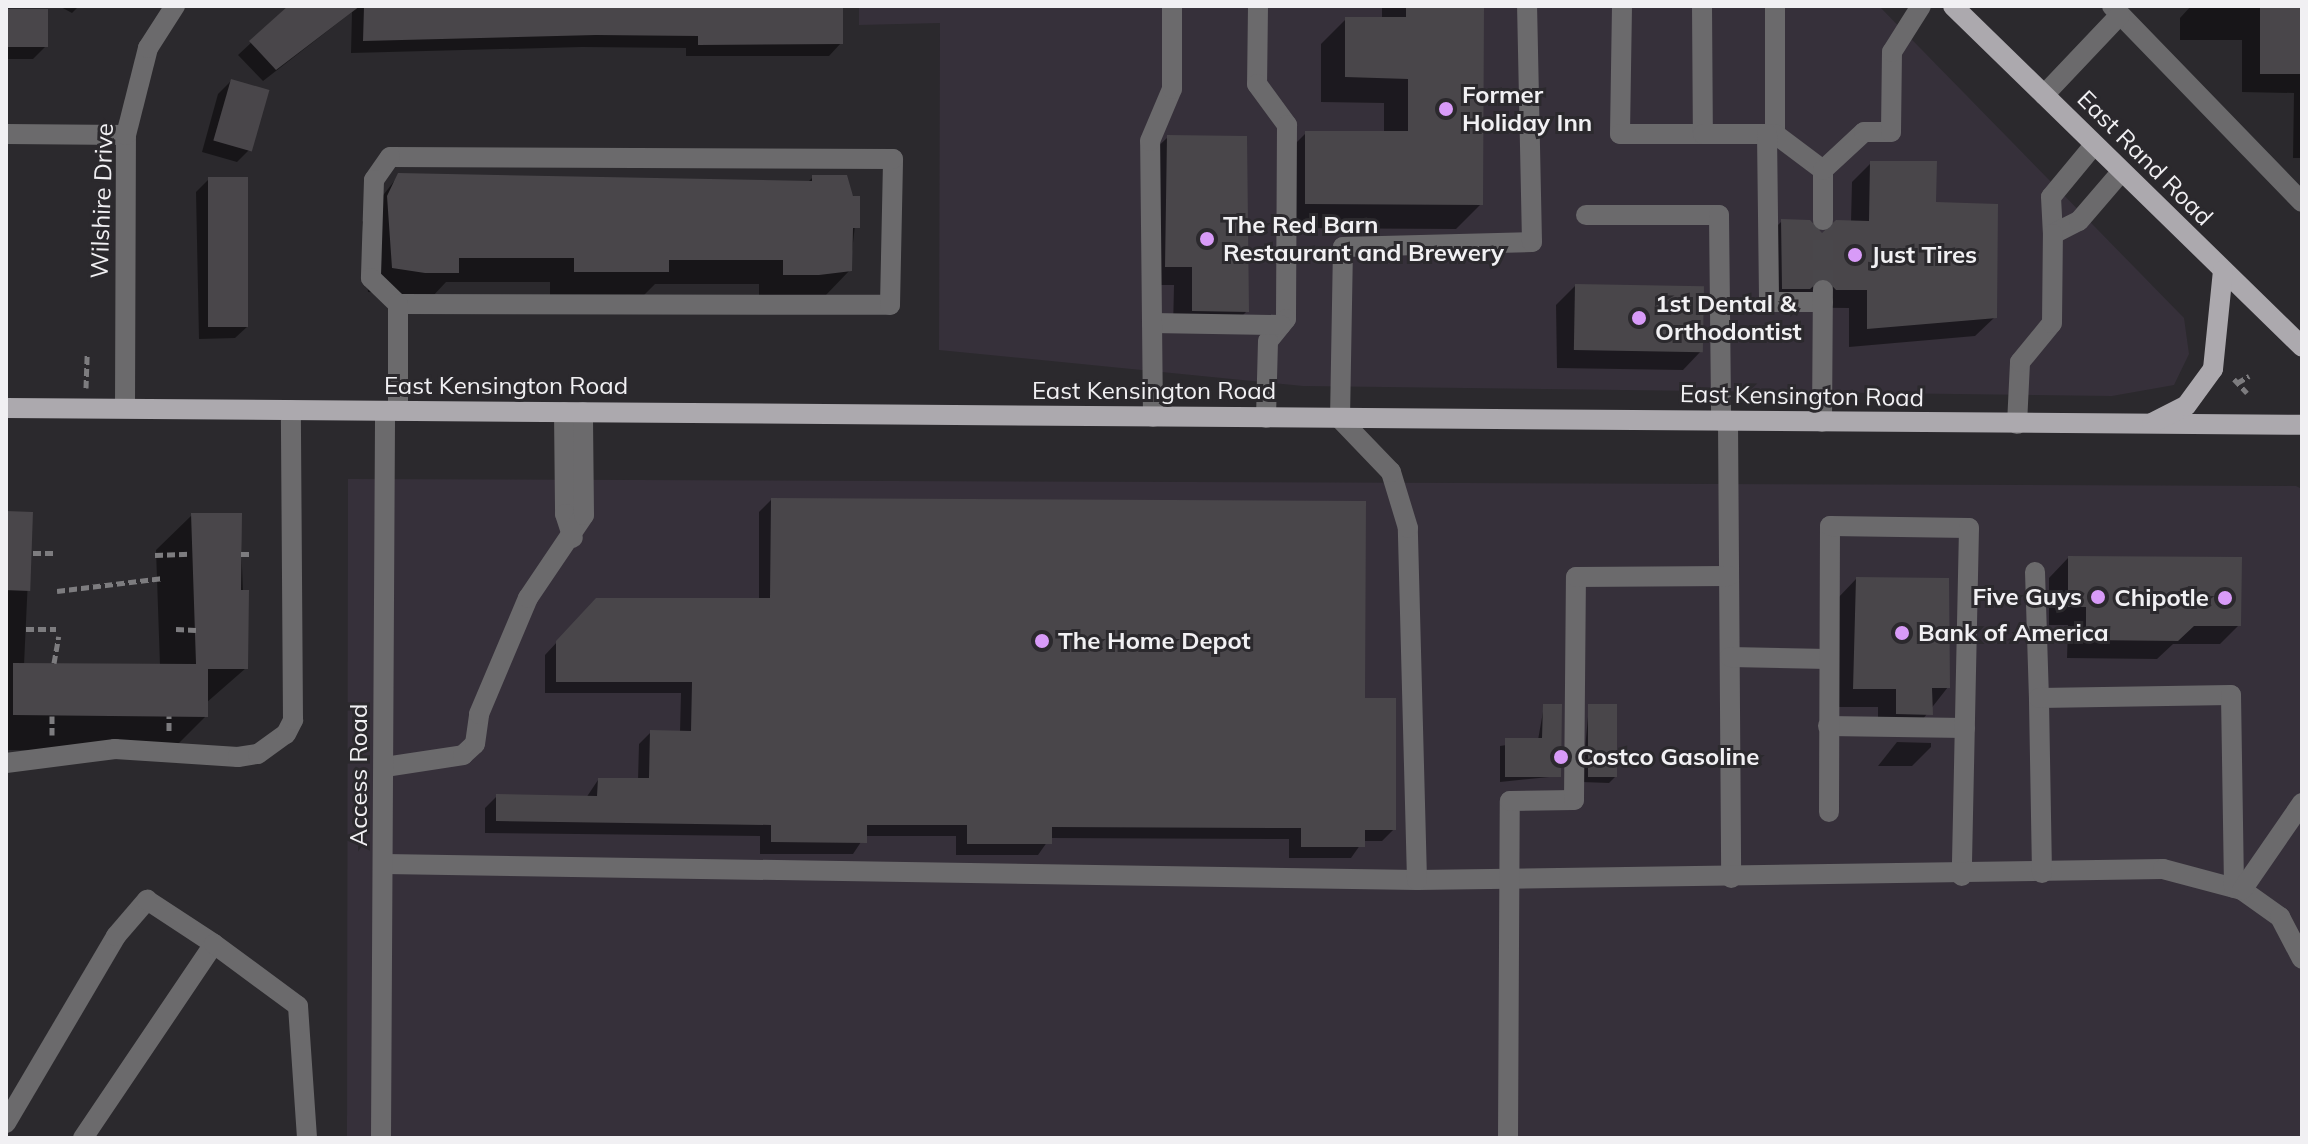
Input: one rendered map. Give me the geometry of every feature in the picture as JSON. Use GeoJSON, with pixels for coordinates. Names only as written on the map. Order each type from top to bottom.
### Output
{"type":"FeatureCollection","features":[{"type":"Feature","properties":{"kind":"main road","name":"East Rand Road"},"geometry":{"type":"LineString","coordinates":[[1953,6],[2302,347]]}},
{"type":"Feature","properties":{"kind":"main road"},"geometry":{"type":"LineString","coordinates":[[2148,426],[2186,406],[2213,369],[2223,271]]}},
{"type":"Feature","properties":{"kind":"main road","name":"East Kensington Road"},"geometry":{"type":"LineString","coordinates":[[6,408],[2302,425]]}},
{"type":"Feature","properties":{"kind":"street","name":"Wilshire Drive"},"geometry":{"type":"LineString","coordinates":[[125,408],[126,135],[148,48],[175,6]]}},
{"type":"Feature","properties":{"kind":"street"},"geometry":{"type":"LineString","coordinates":[[1153,417],[1150,141],[1172,89],[1172,6]]}},
{"type":"Feature","properties":{"kind":"street"},"geometry":{"type":"LineString","coordinates":[[1258,6],[1257,84],[1287,125],[1281,325],[1268,341],[1266,418]]}},
{"type":"Feature","properties":{"kind":"street"},"geometry":{"type":"LineString","coordinates":[[1417,880],[1408,528],[1391,472],[1340,419],[1343,247],[1532,242],[1527,6]]}},
{"type":"Feature","properties":{"kind":"street"},"geometry":{"type":"LineString","coordinates":[[1622,6],[1620,134],[1771,134],[1823,170]]}},
{"type":"Feature","properties":{"kind":"street"},"geometry":{"type":"LineString","coordinates":[[1702,6],[1703,134]]}},
{"type":"Feature","properties":{"kind":"street"},"geometry":{"type":"LineString","coordinates":[[1775,6],[1769,302],[1823,296],[1822,422]]}},
{"type":"Feature","properties":{"kind":"street"},"geometry":{"type":"LineString","coordinates":[[1823,220],[1823,170],[1864,132],[1891,132],[1892,52],[1921,6]]}},
{"type":"Feature","properties":{"kind":"street"},"geometry":{"type":"LineString","coordinates":[[2044,95],[2116,10],[2302,202]]}},
{"type":"Feature","properties":{"kind":"street"},"geometry":{"type":"LineString","coordinates":[[6,134],[126,135]]}},
{"type":"Feature","properties":{"kind":"street"},"geometry":{"type":"LineString","coordinates":[[2017,424],[2020,362],[2052,323],[2051,197],[2094,145]]}},
{"type":"Feature","properties":{"kind":"street"},"geometry":{"type":"LineString","coordinates":[[390,157],[893,159],[890,305],[398,304],[371,278],[374,180],[390,157]]}},
{"type":"Feature","properties":{"kind":"street"},"geometry":{"type":"LineString","coordinates":[[2053,234],[2079,221],[2121,172]]}},
{"type":"Feature","properties":{"kind":"street"},"geometry":{"type":"LineString","coordinates":[[1586,215],[1719,215],[1729,576],[1731,878]]}},
{"type":"Feature","properties":{"kind":"street","name":"Access Road"},"geometry":{"type":"LineString","coordinates":[[381,1138],[391,411],[398,304]]}},
{"type":"Feature","properties":{"kind":"street"},"geometry":{"type":"LineString","coordinates":[[1152,323],[1281,325]]}},
{"type":"Feature","properties":{"kind":"street"},"geometry":{"type":"LineString","coordinates":[[6,763],[115,749],[238,757],[258,754],[286,734],[293,720],[291,410]]}},
{"type":"Feature","properties":{"kind":"street"},"geometry":{"type":"LineString","coordinates":[[385,767],[463,755],[475,744],[479,714],[528,598],[573,538],[584,515],[574,412]]}},
{"type":"Feature","properties":{"kind":"street"},"geometry":{"type":"LineString","coordinates":[[1829,812],[1830,526],[1969,528],[1962,876]]}},
{"type":"Feature","properties":{"kind":"street"},"geometry":{"type":"LineString","coordinates":[[2035,572],[2042,873]]}},
{"type":"Feature","properties":{"kind":"street"},"geometry":{"type":"LineString","coordinates":[[1508,1138],[1510,801],[1574,800],[1576,577],[1729,576]]}},
{"type":"Feature","properties":{"kind":"street"},"geometry":{"type":"LineString","coordinates":[[1730,657],[1828,659]]}},
{"type":"Feature","properties":{"kind":"street"},"geometry":{"type":"LineString","coordinates":[[2039,698],[2231,695],[2238,889]]}},
{"type":"Feature","properties":{"kind":"street"},"geometry":{"type":"LineString","coordinates":[[1828,726],[1965,728]]}},
{"type":"Feature","properties":{"kind":"street"},"geometry":{"type":"LineString","coordinates":[[2238,889],[2302,803]]}},
{"type":"Feature","properties":{"kind":"street"},"geometry":{"type":"LineString","coordinates":[[385,864],[1417,880],[1962,876],[2163,869],[2238,889],[2280,917],[2302,959]]}},
{"type":"Feature","properties":{"kind":"street"},"geometry":{"type":"LineString","coordinates":[[6,1123],[116,936],[147,900],[214,944],[298,1006],[307,1138]]}},
{"type":"Feature","properties":{"kind":"street"},"geometry":{"type":"LineString","coordinates":[[83,1138],[214,944]]}},
{"type":"Feature","properties":{"kind":"path"},"geometry":{"type":"LineString","coordinates":[[86,409],[87,353]]}},
{"type":"Feature","properties":{"kind":"path"},"geometry":{"type":"LineString","coordinates":[[2247,393],[2235,380],[2249,376]]}},
{"type":"Feature","properties":{"kind":"path"},"geometry":{"type":"LineString","coordinates":[[33,553],[57,553]]}},
{"type":"Feature","properties":{"kind":"path"},"geometry":{"type":"LineString","coordinates":[[155,555],[190,554]]}},
{"type":"Feature","properties":{"kind":"path"},"geometry":{"type":"LineString","coordinates":[[241,554],[253,554]]}},
{"type":"Feature","properties":{"kind":"path"},"geometry":{"type":"LineString","coordinates":[[57,591],[163,578]]}},
{"type":"Feature","properties":{"kind":"path"},"geometry":{"type":"LineString","coordinates":[[26,629],[57,633],[54,663]]}},
{"type":"Feature","properties":{"kind":"path"},"geometry":{"type":"LineString","coordinates":[[176,629],[196,630]]}},
{"type":"Feature","properties":{"kind":"shaded area"},"geometry":{"type":"Polygon","coordinates":[[[859,6],[1879,6],[2184,318],[2189,354],[2174,385],[2112,396],[1303,386],[939,350],[940,23],[859,25],[859,6]]]}},
{"type":"Feature","properties":{"kind":"shaded area"},"geometry":{"type":"Polygon","coordinates":[[[348,479],[2296,486],[2302,489],[2302,1138],[347,1138],[348,479]]]}},
{"type":"Feature","properties":{"kind":"building"},"geometry":{"type":"Polygon","coordinates":[[[288,6],[360,6],[276,70],[249,41],[288,6]]]}},
{"type":"Feature","properties":{"kind":"building"},"geometry":{"type":"Polygon","coordinates":[[[364,6],[843,6],[843,44],[698,45],[698,36],[596,35],[363,41],[364,6]]]}},
{"type":"Feature","properties":{"kind":"building","name":"Former Holiday Inn"},"geometry":{"type":"Polygon","coordinates":[[[1406,6],[1484,6],[1483,205],[1305,204],[1305,131],[1408,131],[1408,79],[1345,77],[1345,17],[1406,17],[1406,6]]]}},
{"type":"Feature","properties":{"kind":"building"},"geometry":{"type":"Polygon","coordinates":[[[2260,6],[2302,6],[2302,74],[2260,74],[2260,6]]]}},
{"type":"Feature","properties":{"kind":"building"},"geometry":{"type":"Polygon","coordinates":[[[6,9],[48,9],[48,47],[6,47],[6,9]]]}},
{"type":"Feature","properties":{"kind":"building"},"geometry":{"type":"Polygon","coordinates":[[[231,79],[269,90],[252,152],[213,141],[231,79]]]}},
{"type":"Feature","properties":{"kind":"building","name":"The Red Barn Restaurant and Brewery"},"geometry":{"type":"Polygon","coordinates":[[[1167,135],[1247,136],[1249,312],[1192,311],[1192,267],[1165,267],[1167,135]]]}},
{"type":"Feature","properties":{"kind":"building","name":"Just Tires"},"geometry":{"type":"Polygon","coordinates":[[[1870,161],[1937,161],[1936,202],[1998,204],[1997,318],[1867,329],[1867,290],[1836,290],[1824,277],[1810,289],[1782,289],[1781,219],[1810,220],[1822,233],[1836,220],[1869,221],[1870,161]]]}},
{"type":"Feature","properties":{"kind":"building"},"geometry":{"type":"Polygon","coordinates":[[[398,173],[812,181],[812,175],[847,175],[853,196],[860,196],[860,228],[853,228],[852,271],[819,275],[783,275],[783,260],[669,260],[669,272],[574,272],[574,258],[459,258],[459,273],[425,273],[392,268],[387,196],[398,173]]]}},
{"type":"Feature","properties":{"kind":"building"},"geometry":{"type":"Polygon","coordinates":[[[208,177],[248,177],[248,327],[208,327],[208,177]]]}},
{"type":"Feature","properties":{"kind":"building","name":"1st Dental & Orthodontist"},"geometry":{"type":"Polygon","coordinates":[[[1575,284],[1704,286],[1703,352],[1574,350],[1575,284]]]}},
{"type":"Feature","properties":{"kind":"building","name":"The Home Depot"},"geometry":{"type":"Polygon","coordinates":[[[771,498],[1366,501],[1365,698],[1396,698],[1396,830],[1365,830],[1365,847],[1301,847],[1301,828],[1052,827],[1052,844],[967,844],[967,825],[867,825],[867,843],[771,842],[771,825],[496,821],[496,794],[597,796],[598,778],[649,778],[650,730],[691,731],[692,682],[556,682],[556,641],[596,598],[770,598],[771,498]]]}},
{"type":"Feature","properties":{"kind":"building"},"geometry":{"type":"Polygon","coordinates":[[[6,511],[33,512],[30,591],[6,590],[6,511]]]}},
{"type":"Feature","properties":{"kind":"building"},"geometry":{"type":"Polygon","coordinates":[[[191,513],[242,513],[241,590],[249,590],[248,669],[208,669],[208,717],[13,715],[13,663],[196,664],[191,513]]]}},
{"type":"Feature","properties":{"kind":"building"},"geometry":{"type":"Polygon","coordinates":[[[2068,556],[2242,557],[2241,626],[2194,626],[2178,641],[2086,640],[2086,607],[2068,607],[2068,556]]]}},
{"type":"Feature","properties":{"kind":"building","name":"Bank of America"},"geometry":{"type":"Polygon","coordinates":[[[1856,577],[1949,578],[1950,688],[1932,688],[1933,715],[1896,714],[1896,689],[1853,689],[1856,577]]]}},
{"type":"Feature","properties":{"kind":"building"},"geometry":{"type":"Polygon","coordinates":[[[1543,704],[1562,704],[1561,777],[1505,777],[1505,738],[1542,738],[1543,704]]]}},
{"type":"Feature","properties":{"kind":"building"},"geometry":{"type":"Polygon","coordinates":[[[1588,704],[1617,704],[1617,777],[1588,777],[1588,704]]]}},
{"type":"Feature","properties":{"kind":"tunnel"},"geometry":{"type":"LineString","coordinates":[[1823,220],[1823,290]]}},
{"type":"Feature","properties":{"kind":"place","name":"Former Holiday Inn"},"geometry":{"type":"Point","coordinates":[1446,109]}},
{"type":"Feature","properties":{"kind":"place","name":"The Red Barn Restaurant and Brewery"},"geometry":{"type":"Point","coordinates":[1207,239]}},
{"type":"Feature","properties":{"kind":"place","name":"Just Tires"},"geometry":{"type":"Point","coordinates":[1855,255]}},
{"type":"Feature","properties":{"kind":"place","name":"1st Dental & Orthodontist"},"geometry":{"type":"Point","coordinates":[1639,318]}},
{"type":"Feature","properties":{"kind":"place","name":"Five Guys"},"geometry":{"type":"Point","coordinates":[2098,597]}},
{"type":"Feature","properties":{"kind":"place","name":"Chipotle"},"geometry":{"type":"Point","coordinates":[2225,598]}},
{"type":"Feature","properties":{"kind":"place","name":"Bank of America"},"geometry":{"type":"Point","coordinates":[1902,633]}},
{"type":"Feature","properties":{"kind":"place","name":"The Home Depot"},"geometry":{"type":"Point","coordinates":[1042,641]}},
{"type":"Feature","properties":{"kind":"place","name":"Costco Gasoline"},"geometry":{"type":"Point","coordinates":[1561,757]}}]}
